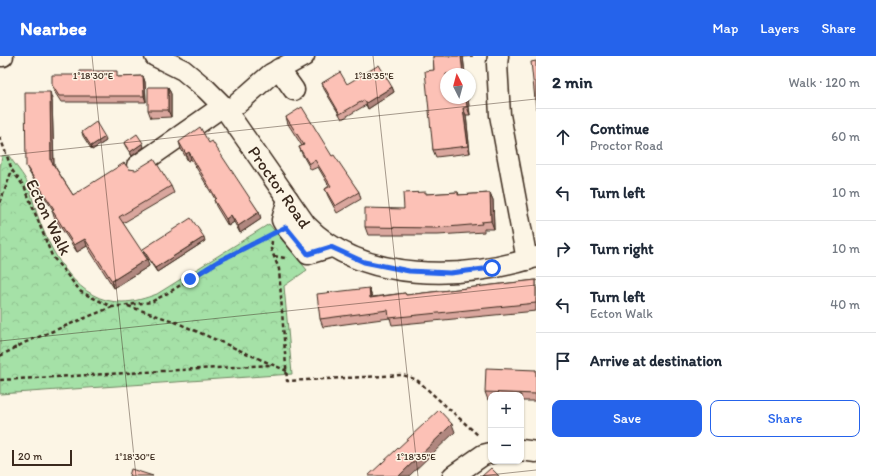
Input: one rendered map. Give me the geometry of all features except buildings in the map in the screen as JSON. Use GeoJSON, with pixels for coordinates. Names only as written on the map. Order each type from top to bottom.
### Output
{"type":"FeatureCollection","features":[{"type":"Feature","properties":{"kind":"street","name":"Proctor Road"},"geometry":{"type":"LineString","coordinates":[[155,56],[183,70],[206,89],[225,109],[306,225],[320,239],[331,247],[364,262],[409,271],[450,273],[492,268],[531,259],[500,115],[497,64],[498,56]]}},
{"type":"Feature","properties":{"kind":"street"},"geometry":{"type":"LineString","coordinates":[[137,166],[225,109],[274,66],[303,56]]}},
{"type":"Feature","properties":{"kind":"street"},"geometry":{"type":"LineString","coordinates":[[274,66],[294,90]]}},
{"type":"Feature","properties":{"kind":"street"},"geometry":{"type":"LineString","coordinates":[[524,450],[536,452]]}},
{"type":"Feature","properties":{"kind":"street"},"geometry":{"type":"LineString","coordinates":[[453,476],[483,455],[488,454]]}},
{"type":"Feature","properties":{"kind":"path","name":"Ecton Walk"},"geometry":{"type":"LineString","coordinates":[[0,137],[12,170],[24,188],[52,256],[66,276],[81,292],[112,307],[151,302],[217,262],[272,234],[271,249],[279,269],[286,371]]}},
{"type":"Feature","properties":{"kind":"path"},"geometry":{"type":"LineString","coordinates":[[0,203],[12,170]]}},
{"type":"Feature","properties":{"kind":"path"},"geometry":{"type":"LineString","coordinates":[[127,306],[173,322],[286,371],[287,380],[403,375],[417,380],[480,436]]}},
{"type":"Feature","properties":{"kind":"path"},"geometry":{"type":"LineString","coordinates":[[0,356],[26,342],[112,307]]}},
{"type":"Feature","properties":{"kind":"path"},"geometry":{"type":"LineString","coordinates":[[0,380],[271,365]]}},
{"type":"Feature","properties":{"kind":"green space"},"geometry":{"type":"Polygon","coordinates":[[[2,156],[9,156],[28,184],[45,235],[60,263],[81,286],[93,295],[107,300],[122,302],[131,301],[157,294],[269,224],[307,270],[284,286],[292,374],[0,394],[0,168],[2,156]]]}},
{"type":"Feature","properties":{"kind":"route"},"geometry":{"type":"LineString","coordinates":[[190,279],[217,262],[286,227],[308,254],[331,247],[364,262],[409,271],[450,273],[492,268]]}}]}
